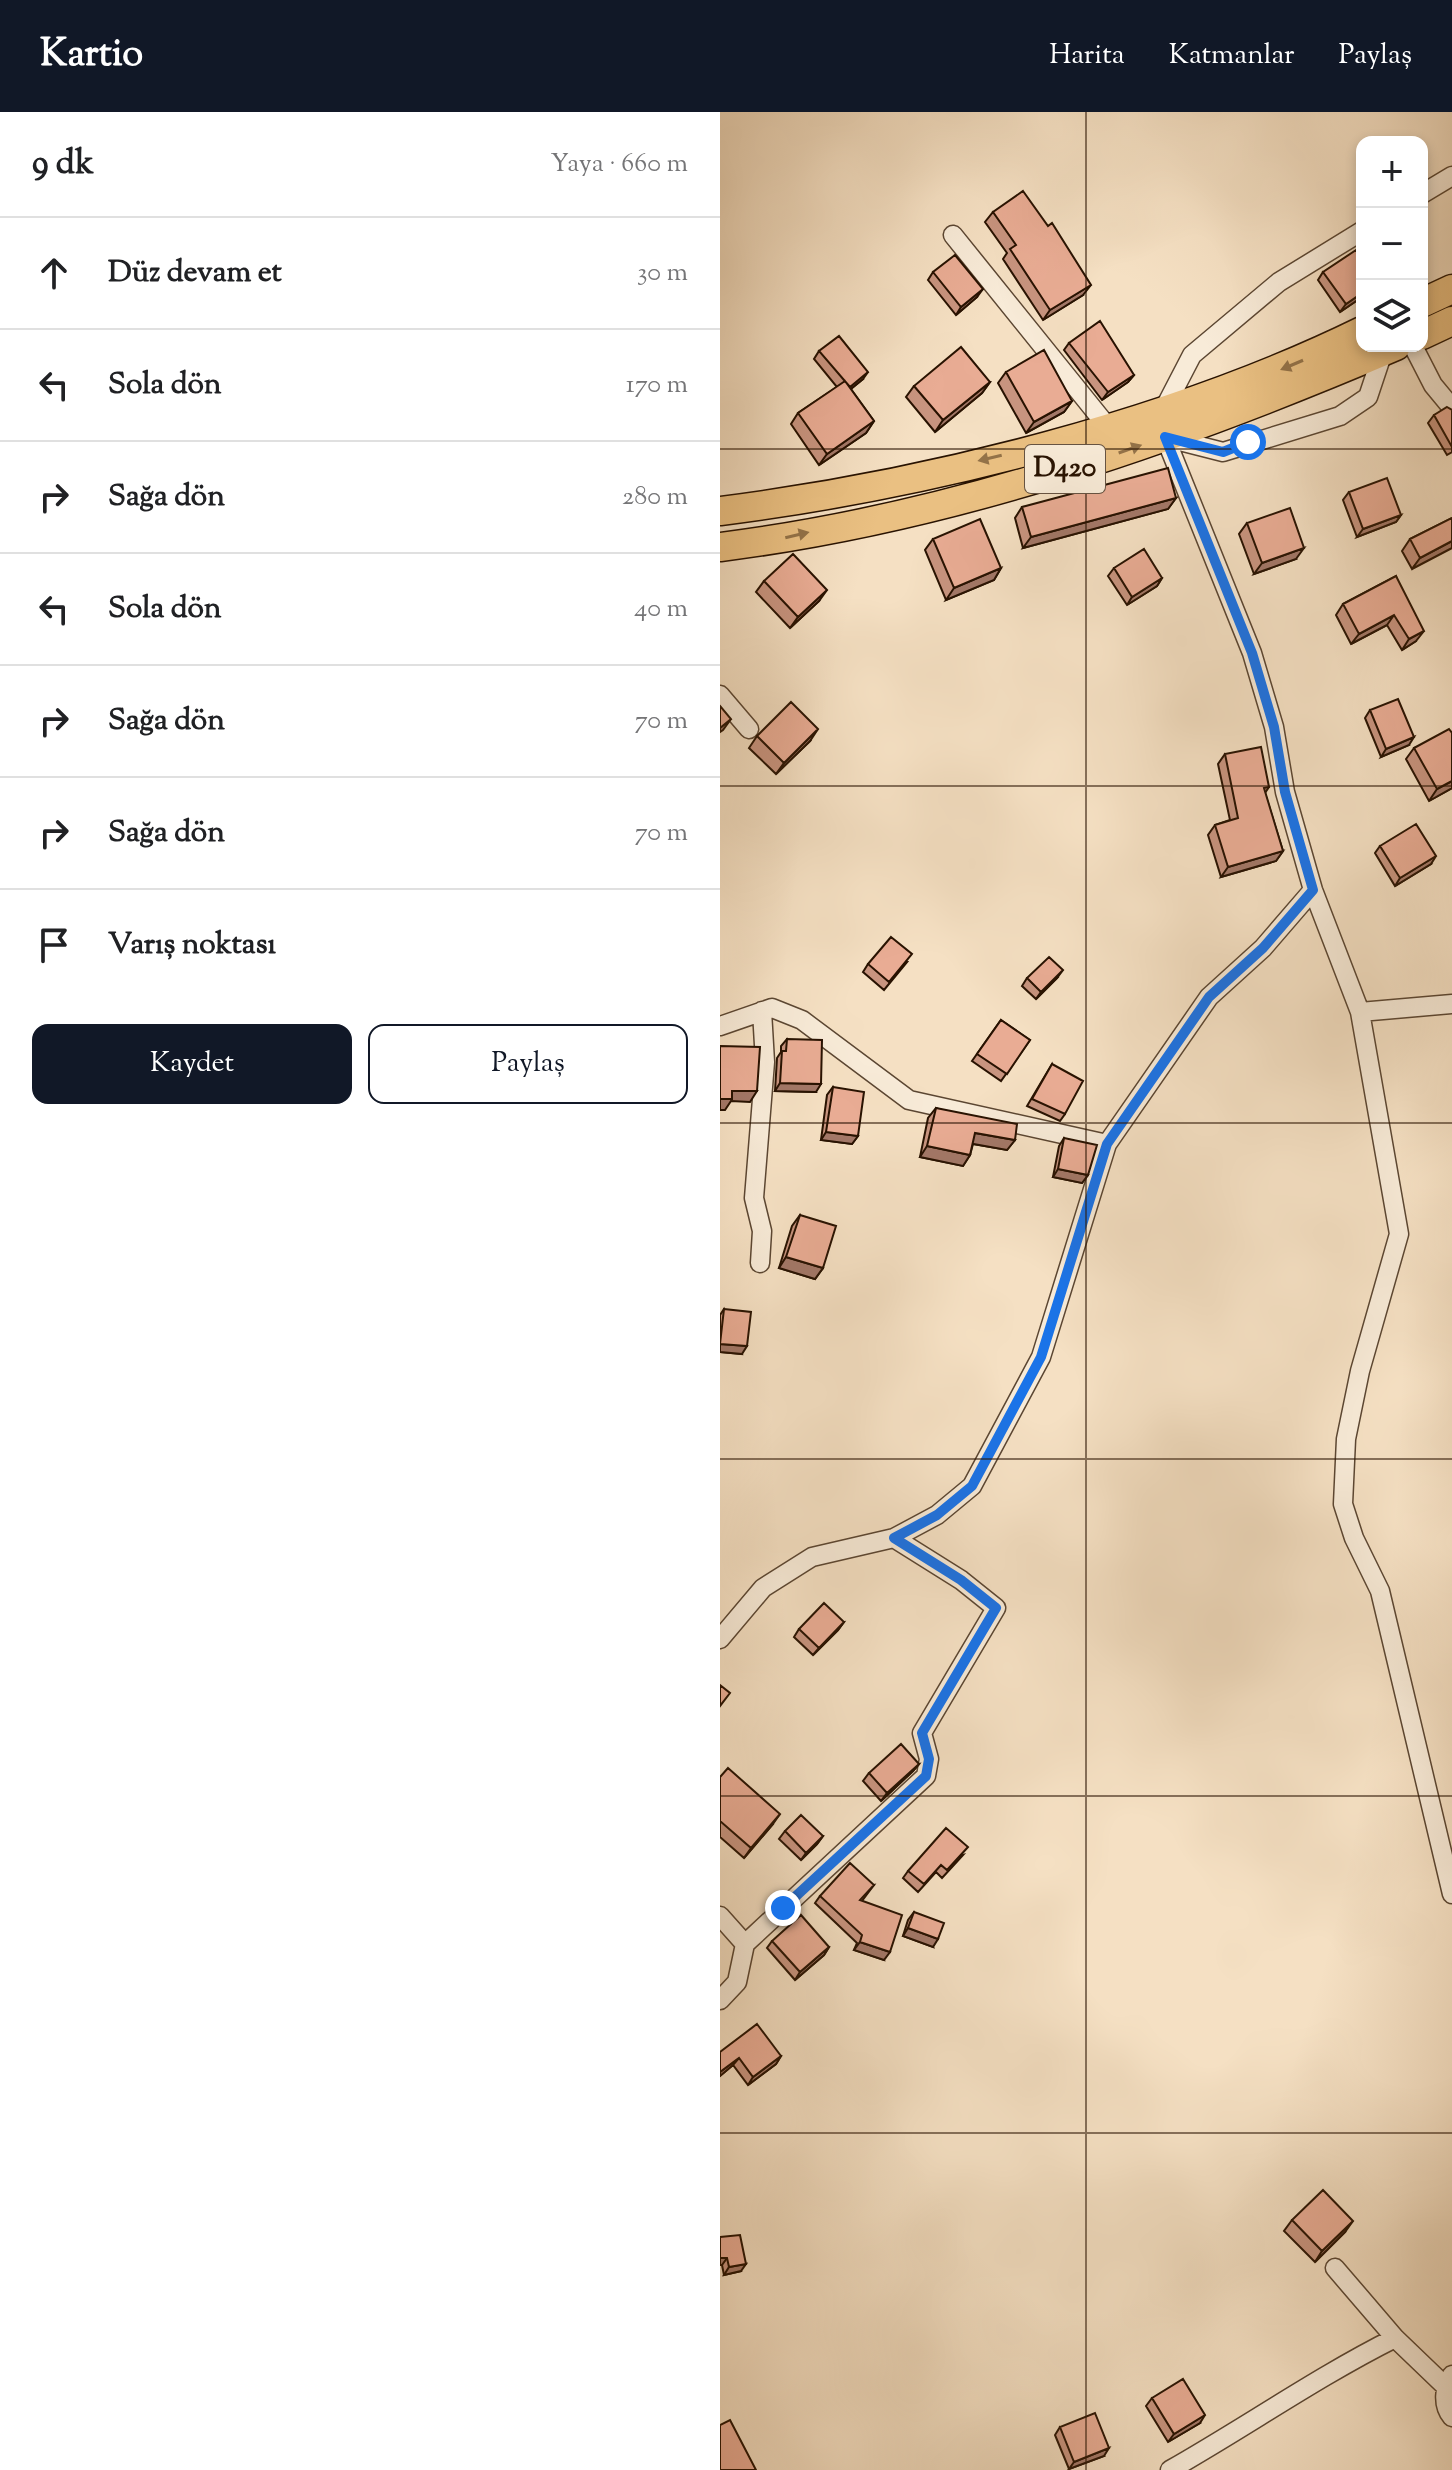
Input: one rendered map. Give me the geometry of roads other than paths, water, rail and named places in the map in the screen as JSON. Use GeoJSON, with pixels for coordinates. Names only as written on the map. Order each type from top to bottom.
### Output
{"type":"FeatureCollection","features":[{"type":"Feature","properties":{"kind":"highway"},"geometry":{"type":"LineString","coordinates":[[1428,300],[1452,289]]}},
{"type":"Feature","properties":{"kind":"highway"},"geometry":{"type":"LineString","coordinates":[[1428,332],[1452,321]]}},
{"type":"Feature","properties":{"kind":"highway","name":"D420"},"geometry":{"type":"LineString","coordinates":[[720,547],[772,540],[950,501],[1096,461],[1164,423],[1356,334]]}},
{"type":"Feature","properties":{"kind":"highway","name":"D420"},"geometry":{"type":"LineString","coordinates":[[720,511],[920,474],[1042,447],[1107,426],[1164,423],[1381,352]]}},
{"type":"Feature","properties":{"kind":"street"},"geometry":{"type":"LineString","coordinates":[[1428,190],[1452,176]]}},
{"type":"Feature","properties":{"kind":"street"},"geometry":{"type":"LineString","coordinates":[[953,235],[1107,426]]}},
{"type":"Feature","properties":{"kind":"street"},"geometry":{"type":"LineString","coordinates":[[1356,235],[1279,282],[1192,355],[1164,423],[1252,653],[1274,727],[1285,792],[1313,890],[1360,1012],[1399,1234],[1360,1371],[1346,1439],[1343,1504],[1354,1538],[1380,1591],[1452,1894]]}},
{"type":"Feature","properties":{"kind":"street"},"geometry":{"type":"LineString","coordinates":[[1164,423],[1223,452],[1340,416],[1368,397],[1389,352]]}},
{"type":"Feature","properties":{"kind":"street"},"geometry":{"type":"LineString","coordinates":[[1416,352],[1433,385],[1452,408]]}},
{"type":"Feature","properties":{"kind":"street"},"geometry":{"type":"LineString","coordinates":[[720,695],[749,729]]}},
{"type":"Feature","properties":{"kind":"street"},"geometry":{"type":"LineString","coordinates":[[722,1633],[763,1588],[812,1557],[894,1538],[937,1515],[972,1486],[1041,1357],[1107,1144],[1209,997],[1263,948],[1313,890]]}},
{"type":"Feature","properties":{"kind":"street"},"geometry":{"type":"LineString","coordinates":[[1360,1012],[1452,1004]]}},
{"type":"Feature","properties":{"kind":"street"},"geometry":{"type":"LineString","coordinates":[[720,1026],[772,1008],[802,1020],[909,1100],[1107,1144]]}},
{"type":"Feature","properties":{"kind":"street"},"geometry":{"type":"LineString","coordinates":[[760,1263],[762,1231],[754,1198],[765,1062],[762,1011]]}},
{"type":"Feature","properties":{"kind":"street"},"geometry":{"type":"LineString","coordinates":[[720,2000],[737,1982],[745,1944],[926,1776],[929,1759],[922,1733],[996,1608],[961,1580],[894,1538]]}},
{"type":"Feature","properties":{"kind":"street"},"geometry":{"type":"LineString","coordinates":[[720,1916],[745,1944]]}},
{"type":"Feature","properties":{"kind":"street"},"geometry":{"type":"LineString","coordinates":[[1335,2268],[1395,2338],[1448,2380],[1447,2411],[1452,2417]]}},
{"type":"Feature","properties":{"kind":"street"},"geometry":{"type":"LineString","coordinates":[[1170,2470],[1254,2422],[1334,2368],[1395,2338]]}}]}
